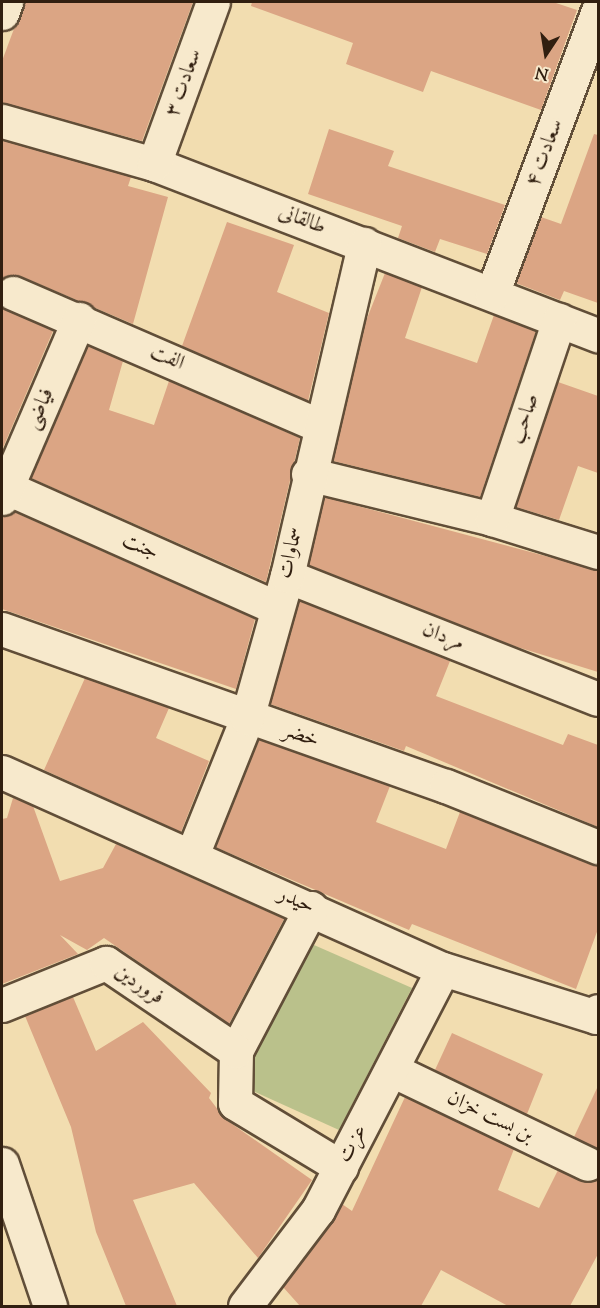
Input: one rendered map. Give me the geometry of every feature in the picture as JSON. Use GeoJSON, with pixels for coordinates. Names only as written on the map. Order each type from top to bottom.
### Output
{"type":"FeatureCollection","features":[{"type":"Feature","properties":{"kind":"street"},"geometry":{"type":"LineString","coordinates":[[2,13],[6,2]]}},
{"type":"Feature","properties":{"kind":"street","name":"سعادت ۳"},"geometry":{"type":"LineString","coordinates":[[154,164],[213,2]]}},
{"type":"Feature","properties":{"kind":"street","name":"سعادت ۴"},"geometry":{"type":"LineString","coordinates":[[492,294],[597,21]]}},
{"type":"Feature","properties":{"kind":"street","name":"طالقانی"},"geometry":{"type":"LineString","coordinates":[[2,121],[154,164],[598,335]]}},
{"type":"Feature","properties":{"kind":"street","name":"سماوات"},"geometry":{"type":"LineString","coordinates":[[192,855],[247,718],[275,606],[287,576],[308,474],[364,244]]}},
{"type":"Feature","properties":{"kind":"street","name":"الفت"},"geometry":{"type":"LineString","coordinates":[[13,293],[79,319],[320,426]]}},
{"type":"Feature","properties":{"kind":"street","name":"فیاضی"},"geometry":{"type":"LineString","coordinates":[[3,493],[79,319]]}},
{"type":"Feature","properties":{"kind":"street","name":"صاحب"},"geometry":{"type":"LineString","coordinates":[[492,519],[559,320]]}},
{"type":"Feature","properties":{"kind":"street"},"geometry":{"type":"LineString","coordinates":[[308,474],[492,519],[598,552]]}},
{"type":"Feature","properties":{"kind":"street","name":"جنت"},"geometry":{"type":"LineString","coordinates":[[3,493],[275,606]]}},
{"type":"Feature","properties":{"kind":"street","name":"مردان"},"geometry":{"type":"LineString","coordinates":[[287,576],[598,699]]}},
{"type":"Feature","properties":{"kind":"street","name":"خضر"},"geometry":{"type":"LineString","coordinates":[[2,629],[598,847]]}},
{"type":"Feature","properties":{"kind":"street","name":"حیدر"},"geometry":{"type":"LineString","coordinates":[[2,772],[311,908],[443,969],[597,1014]]}},
{"type":"Feature","properties":{"kind":"street"},"geometry":{"type":"LineString","coordinates":[[311,908],[236,1051],[235,1103],[341,1167]]}},
{"type":"Feature","properties":{"kind":"street","name":"فروردین"},"geometry":{"type":"LineString","coordinates":[[2,1005],[106,963],[236,1051]]}},
{"type":"Feature","properties":{"kind":"street","name":"عزت"},"geometry":{"type":"LineString","coordinates":[[245,1306],[318,1210],[393,1070],[443,969]]}},
{"type":"Feature","properties":{"kind":"street","name":"بن بست خزان"},"geometry":{"type":"LineString","coordinates":[[393,1070],[588,1164]]}},
{"type":"Feature","properties":{"kind":"street"},"geometry":{"type":"LineString","coordinates":[[2,1164],[50,1306]]}},
{"type":"Feature","properties":{"kind":"green space"},"geometry":{"type":"Polygon","coordinates":[[[314,945],[412,988],[339,1130],[253,1091],[244,1059],[314,945]]]}},
{"type":"Feature","properties":{"kind":"building"},"geometry":{"type":"Polygon","coordinates":[[[24,2],[193,2],[142,141],[2,103],[2,61],[24,2]]]}},
{"type":"Feature","properties":{"kind":"building"},"geometry":{"type":"Polygon","coordinates":[[[252,2],[553,2],[577,10],[541,110],[431,71],[423,92],[346,64],[353,43],[251,6],[252,2]]]}},
{"type":"Feature","properties":{"kind":"building"},"geometry":{"type":"Polygon","coordinates":[[[329,129],[394,151],[388,166],[505,205],[487,254],[440,239],[435,252],[398,238],[402,226],[308,194],[329,129]]]}},
{"type":"Feature","properties":{"kind":"building"},"geometry":{"type":"Polygon","coordinates":[[[594,134],[598,135],[598,303],[564,291],[560,300],[516,283],[541,217],[561,224],[594,134]]]}},
{"type":"Feature","properties":{"kind":"building"},"geometry":{"type":"Polygon","coordinates":[[[2,140],[131,177],[128,186],[168,197],[133,324],[20,276],[2,278],[2,140]]]}},
{"type":"Feature","properties":{"kind":"building"},"geometry":{"type":"Polygon","coordinates":[[[227,222],[294,245],[277,292],[329,313],[308,401],[182,346],[227,222]]]}},
{"type":"Feature","properties":{"kind":"building"},"geometry":{"type":"Polygon","coordinates":[[[385,273],[422,287],[405,338],[477,363],[494,315],[536,331],[480,497],[333,461],[364,326],[385,273]]]}},
{"type":"Feature","properties":{"kind":"building"},"geometry":{"type":"Polygon","coordinates":[[[2,307],[53,331],[2,450],[2,307]]]}},
{"type":"Feature","properties":{"kind":"building"},"geometry":{"type":"Polygon","coordinates":[[[88,346],[123,361],[109,410],[154,425],[169,381],[300,438],[266,582],[31,478],[88,346]]]}},
{"type":"Feature","properties":{"kind":"building"},"geometry":{"type":"Polygon","coordinates":[[[558,382],[598,396],[598,473],[578,466],[559,520],[516,507],[558,382]]]}},
{"type":"Feature","properties":{"kind":"building"},"geometry":{"type":"Polygon","coordinates":[[[324,497],[598,570],[598,672],[514,646],[309,565],[324,497]]]}},
{"type":"Feature","properties":{"kind":"building"},"geometry":{"type":"Polygon","coordinates":[[[14,512],[255,619],[236,689],[2,609],[2,518],[14,512]]]}},
{"type":"Feature","properties":{"kind":"building"},"geometry":{"type":"Polygon","coordinates":[[[299,601],[450,661],[436,696],[563,745],[568,734],[598,745],[598,827],[406,746],[404,751],[270,704],[299,601]]]}},
{"type":"Feature","properties":{"kind":"building"},"geometry":{"type":"Polygon","coordinates":[[[85,678],[169,708],[156,738],[209,761],[181,832],[44,770],[85,678]]]}},
{"type":"Feature","properties":{"kind":"building"},"geometry":{"type":"Polygon","coordinates":[[[259,740],[390,786],[376,822],[446,849],[460,812],[598,865],[598,929],[576,989],[412,924],[409,930],[215,847],[259,740]]]}},
{"type":"Feature","properties":{"kind":"building"},"geometry":{"type":"Polygon","coordinates":[[[13,798],[33,806],[60,881],[103,868],[116,844],[284,919],[229,1024],[104,938],[87,950],[60,935],[78,954],[2,984],[2,819],[7,818],[13,798]]]}},
{"type":"Feature","properties":{"kind":"building"},"geometry":{"type":"Polygon","coordinates":[[[73,997],[96,1051],[143,1022],[211,1093],[209,1098],[225,1119],[312,1180],[258,1258],[194,1183],[133,1200],[177,1306],[126,1306],[96,1232],[71,1127],[25,1016],[73,997]]]}},
{"type":"Feature","properties":{"kind":"building"},"geometry":{"type":"Polygon","coordinates":[[[452,1033],[543,1074],[527,1114],[435,1070],[452,1033]]]}},
{"type":"Feature","properties":{"kind":"building"},"geometry":{"type":"Polygon","coordinates":[[[598,1086],[598,1149],[574,1137],[598,1086]]]}},
{"type":"Feature","properties":{"kind":"building"},"geometry":{"type":"Polygon","coordinates":[[[405,1097],[514,1149],[498,1190],[539,1208],[558,1170],[580,1181],[598,1179],[598,1254],[570,1306],[508,1306],[441,1270],[421,1306],[300,1306],[283,1287],[342,1204],[352,1211],[405,1097]]]}}]}
